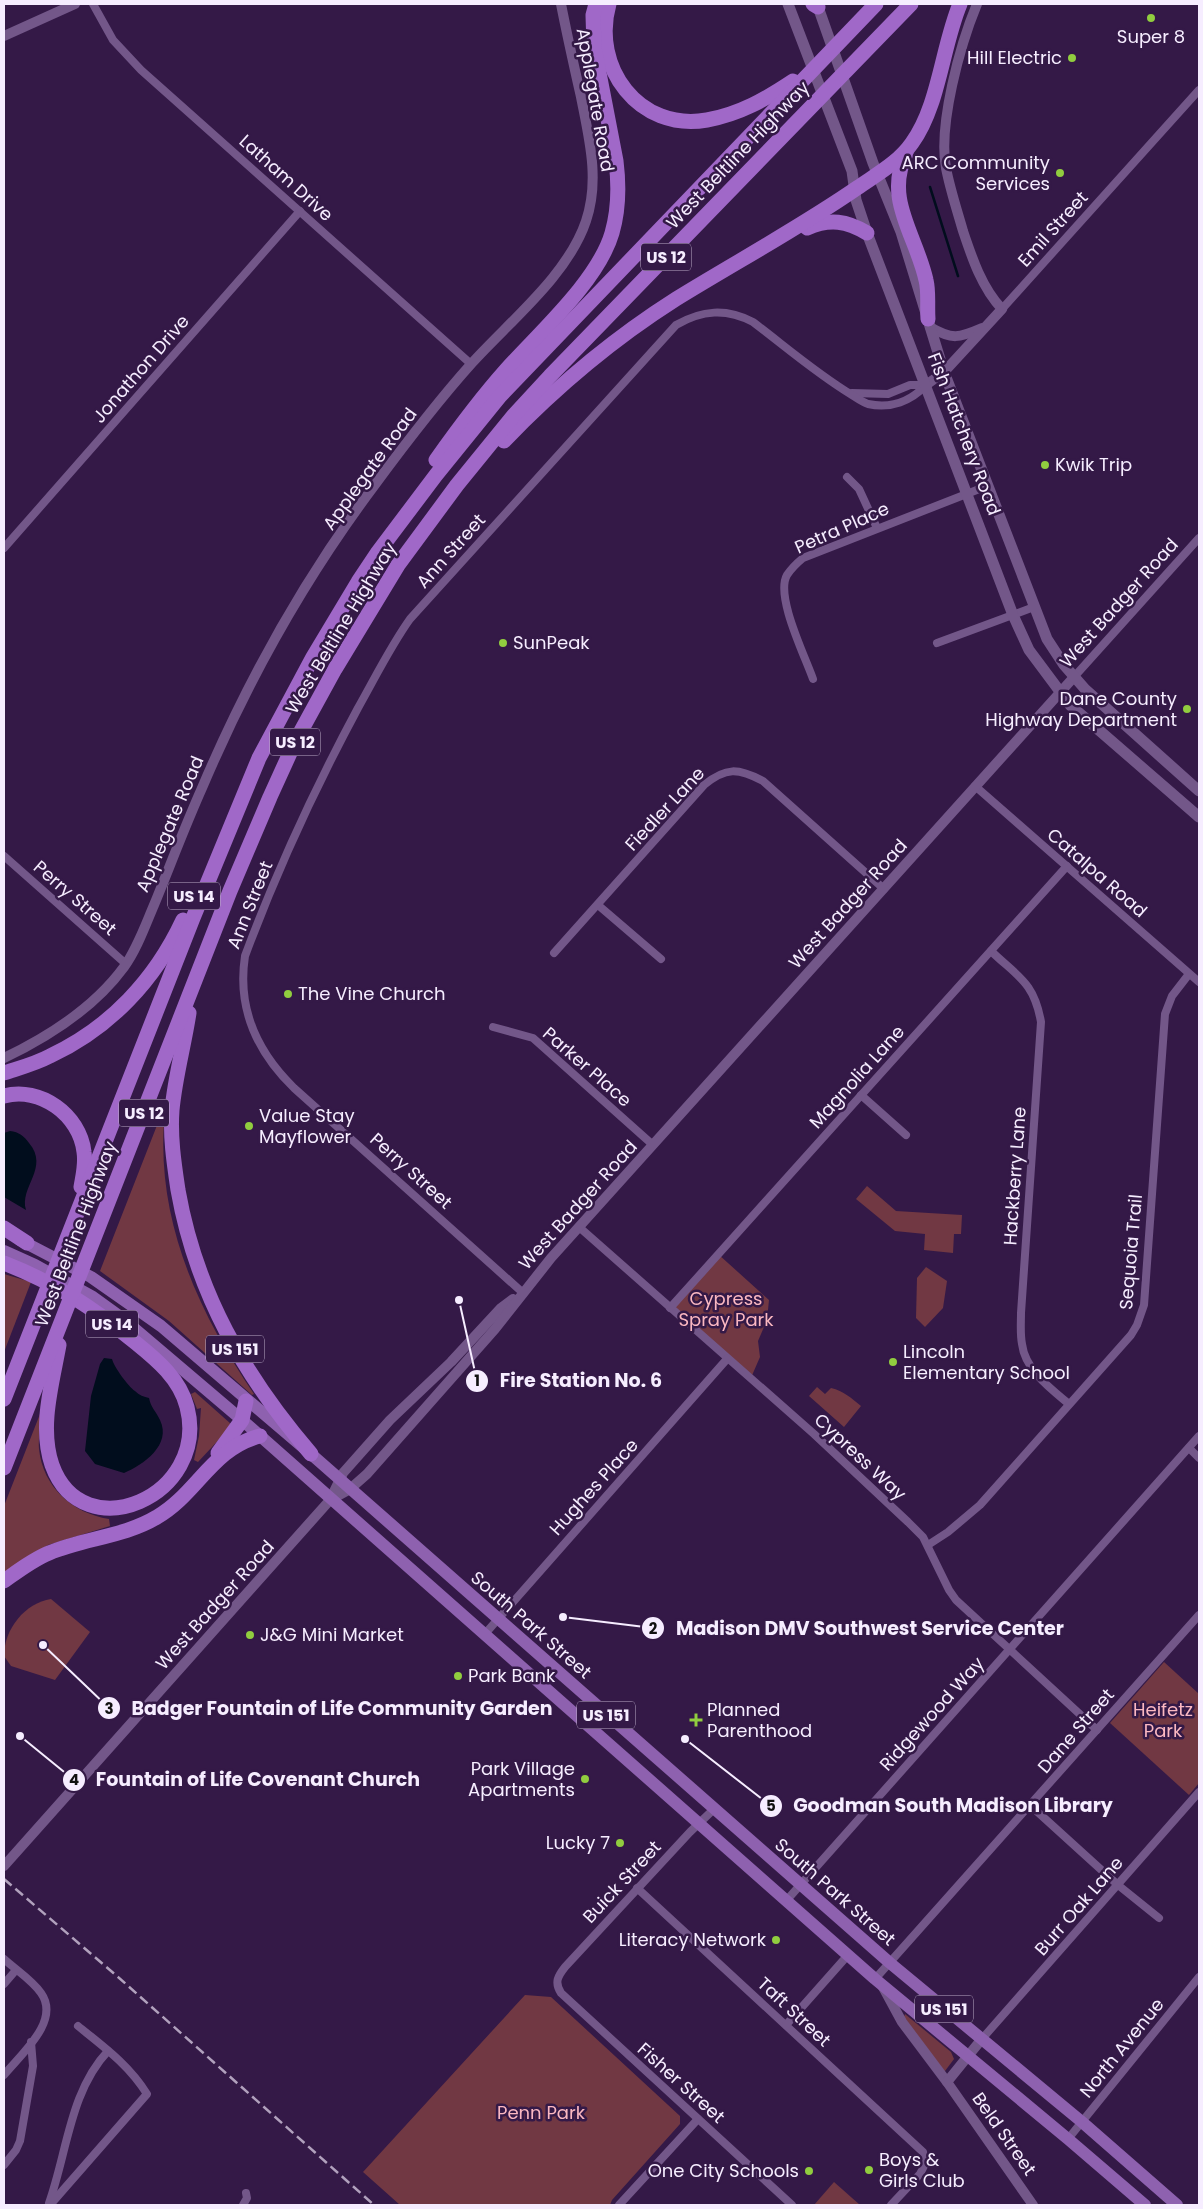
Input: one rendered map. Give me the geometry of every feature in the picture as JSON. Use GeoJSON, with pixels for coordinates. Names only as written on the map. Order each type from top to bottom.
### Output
{"type":"FeatureCollection","features":[{"type":"Feature","properties":{"kind":"highway"},"geometry":{"type":"LineString","coordinates":[[378,552],[457,430],[504,372],[588,278],[609,241],[618,200],[618,180],[594,47],[593,15],[596,4]]}},
{"type":"Feature","properties":{"kind":"highway"},"geometry":{"type":"LineString","coordinates":[[609,4],[605,19],[604,37],[611,67],[628,94],[651,111],[665,117],[689,122],[706,120],[741,111],[770,96],[813,69]]}},
{"type":"Feature","properties":{"kind":"highway","name":"West Beltline Highway"},"geometry":{"type":"LineString","coordinates":[[4,1399],[259,758],[328,632],[378,552],[436,475],[505,390],[876,4]]}},
{"type":"Feature","properties":{"kind":"highway","name":"West Beltline Highway"},"geometry":{"type":"LineString","coordinates":[[4,1468],[194,984],[270,797],[295,742],[372,605],[431,519],[514,414],[911,4]]}},
{"type":"Feature","properties":{"kind":"highway"},"geometry":{"type":"LineString","coordinates":[[929,323],[926,279],[897,191],[900,170],[926,117],[948,34],[960,4]]}},
{"type":"Feature","properties":{"kind":"highway"},"geometry":{"type":"LineString","coordinates":[[431,519],[510,434],[580,370],[675,300],[855,190],[898,160],[912,143]]}},
{"type":"Feature","properties":{"kind":"highway"},"geometry":{"type":"LineString","coordinates":[[730,267],[820,222],[842,221],[868,233]]}},
{"type":"Feature","properties":{"kind":"highway","name":"US 14"},"geometry":{"type":"LineString","coordinates":[[4,1073],[48,1058],[84,1037],[115,1013],[145,984],[165,956],[177,933],[259,758]]}},
{"type":"Feature","properties":{"kind":"highway","name":"US 151"},"geometry":{"type":"LineString","coordinates":[[194,984],[172,1111],[172,1147],[188,1238],[212,1302],[229,1337],[260,1390],[311,1454]]}},
{"type":"Feature","properties":{"kind":"highway"},"geometry":{"type":"LineString","coordinates":[[4,1096],[25,1094],[36,1096],[58,1108],[75,1126],[85,1153],[80,1206]]}},
{"type":"Feature","properties":{"kind":"highway"},"geometry":{"type":"LineString","coordinates":[[4,1228],[27,1244]]}},
{"type":"Feature","properties":{"kind":"highway","name":"US 14"},"geometry":{"type":"LineString","coordinates":[[4,1263],[58,1288],[100,1314],[152,1356],[172,1376],[182,1392],[189,1418],[188,1450],[178,1469],[166,1485],[151,1498],[142,1502],[114,1508],[96,1506],[86,1502],[64,1486],[52,1465],[47,1432],[47,1414],[64,1314]]}},
{"type":"Feature","properties":{"kind":"highway"},"geometry":{"type":"LineString","coordinates":[[4,1581],[34,1560],[50,1552],[136,1528],[157,1517],[185,1494],[209,1467],[242,1420],[246,1401]]}},
{"type":"Feature","properties":{"kind":"highway"},"geometry":{"type":"LineString","coordinates":[[209,1467],[227,1451],[244,1440],[260,1436]]}},
{"type":"Feature","properties":{"kind":"main road","name":"Fish Hatchery Road"},"geometry":{"type":"LineString","coordinates":[[788,4],[852,171],[855,190],[868,233],[1013,615],[1029,650],[1070,705],[1199,817]]}},
{"type":"Feature","properties":{"kind":"main road","name":"Fish Hatchery Road"},"geometry":{"type":"LineString","coordinates":[[817,6],[900,232],[944,372],[1047,638],[1064,665],[1085,690],[1199,791]]}},
{"type":"Feature","properties":{"kind":"main road","name":"South Park Street"},"geometry":{"type":"LineString","coordinates":[[4,1233],[91,1277],[161,1326],[246,1401],[311,1454],[890,1963],[1082,2122],[1177,2205]]}},
{"type":"Feature","properties":{"kind":"main road","name":"US 151"},"geometry":{"type":"LineString","coordinates":[[4,1251],[35,1265],[93,1297],[122,1318],[242,1420],[330,1500],[848,1956],[1145,2205]]}},
{"type":"Feature","properties":{"kind":"street"},"geometry":{"type":"LineString","coordinates":[[4,36],[75,4]]}},
{"type":"Feature","properties":{"kind":"street","name":"Latham Drive"},"geometry":{"type":"LineString","coordinates":[[93,4],[113,40],[141,70],[471,364]]}},
{"type":"Feature","properties":{"kind":"street","name":"Applegate Road"},"geometry":{"type":"LineString","coordinates":[[4,1058],[40,1040],[72,1018],[100,995],[126,964],[143,931],[205,781],[259,669],[301,597],[357,509],[401,450],[471,364],[566,261],[577,244],[592,199],[594,174],[588,130],[561,4]]}},
{"type":"Feature","properties":{"kind":"street"},"geometry":{"type":"LineString","coordinates":[[976,4],[963,47],[944,126],[945,167],[965,237],[976,266],[992,296],[1002,309]]}},
{"type":"Feature","properties":{"kind":"street","name":"Emil Street"},"geometry":{"type":"LineString","coordinates":[[926,385],[944,372],[986,327],[1199,90]]}},
{"type":"Feature","properties":{"kind":"street","name":"Jonathon Drive"},"geometry":{"type":"LineString","coordinates":[[4,548],[300,211]]}},
{"type":"Feature","properties":{"kind":"street","name":"Ann Street"},"geometry":{"type":"LineString","coordinates":[[250,1021],[242,976],[249,946],[307,807],[397,638],[410,619],[665,335],[676,325],[702,313],[717,311],[740,315],[754,322],[836,386],[866,404],[890,405],[915,398],[926,385]]}},
{"type":"Feature","properties":{"kind":"street"},"geometry":{"type":"LineString","coordinates":[[929,323],[942,334],[953,338],[986,327]]}},
{"type":"Feature","properties":{"kind":"street","name":"Ann Street"},"geometry":{"type":"LineString","coordinates":[[850,393],[888,394],[910,386],[926,385]]}},
{"type":"Feature","properties":{"kind":"street"},"geometry":{"type":"LineString","coordinates":[[847,477],[859,489],[877,528]]}},
{"type":"Feature","properties":{"kind":"street","name":"Petra Place"},"geometry":{"type":"LineString","coordinates":[[813,679],[787,610],[783,591],[786,576],[803,558],[987,486]]}},
{"type":"Feature","properties":{"kind":"street","name":"West Badger Road"},"geometry":{"type":"LineString","coordinates":[[330,1500],[350,1489],[361,1480],[436,1397],[503,1319],[522,1292],[1199,538]]}},
{"type":"Feature","properties":{"kind":"street"},"geometry":{"type":"LineString","coordinates":[[937,643],[1034,607]]}},
{"type":"Feature","properties":{"kind":"street","name":"Fiedler Lane"},"geometry":{"type":"LineString","coordinates":[[554,953],[704,785],[716,776],[730,771],[745,772],[763,781],[884,889]]}},
{"type":"Feature","properties":{"kind":"street","name":"Catalpa Road"},"geometry":{"type":"LineString","coordinates":[[975,786],[1199,982]]}},
{"type":"Feature","properties":{"kind":"street","name":"Perry Street"},"geometry":{"type":"LineString","coordinates":[[4,856],[126,964]]}},
{"type":"Feature","properties":{"kind":"street","name":"Magnolia Lane"},"geometry":{"type":"LineString","coordinates":[[670,1308],[1067,866]]}},
{"type":"Feature","properties":{"kind":"street"},"geometry":{"type":"LineString","coordinates":[[598,905],[661,960]]}},
{"type":"Feature","properties":{"kind":"street","name":"Hackberry Lane"},"geometry":{"type":"LineString","coordinates":[[991,951],[1031,990],[1038,1002],[1040,1016],[1021,1313],[1022,1346],[1026,1358],[1037,1374],[1069,1404]]}},
{"type":"Feature","properties":{"kind":"street","name":"Sequoia Trail"},"geometry":{"type":"LineString","coordinates":[[928,1545],[970,1515],[1131,1335],[1137,1325],[1144,1305],[1165,1014],[1172,996],[1189,974]]}},
{"type":"Feature","properties":{"kind":"street","name":"Perry Street"},"geometry":{"type":"LineString","coordinates":[[250,1021],[262,1051],[276,1071],[522,1292]]}},
{"type":"Feature","properties":{"kind":"street","name":"Parker Place"},"geometry":{"type":"LineString","coordinates":[[493,1028],[533,1038],[653,1145]]}},
{"type":"Feature","properties":{"kind":"street"},"geometry":{"type":"LineString","coordinates":[[862,1096],[906,1135]]}},
{"type":"Feature","properties":{"kind":"street","name":"Cypress Way"},"geometry":{"type":"LineString","coordinates":[[580,1227],[727,1360],[835,1454],[908,1522],[928,1545],[946,1584],[956,1600],[1097,1730]]}},
{"type":"Feature","properties":{"kind":"street","name":"West Badger Road"},"geometry":{"type":"LineString","coordinates":[[4,1866],[330,1500],[339,1479],[406,1404],[451,1362],[502,1308],[522,1292]]}},
{"type":"Feature","properties":{"kind":"street","name":"Hughes Place"},"geometry":{"type":"LineString","coordinates":[[484,1635],[727,1360]]}},
{"type":"Feature","properties":{"kind":"street","name":"Ridgewood Way"},"geometry":{"type":"LineString","coordinates":[[786,1901],[1199,1436]]}},
{"type":"Feature","properties":{"kind":"street"},"geometry":{"type":"LineString","coordinates":[[1189,1448],[1199,1458]]}},
{"type":"Feature","properties":{"kind":"street","name":"Dane Street"},"geometry":{"type":"LineString","coordinates":[[878,1982],[890,1963],[1199,1615]]}},
{"type":"Feature","properties":{"kind":"street","name":"Burr Oak Lane"},"geometry":{"type":"LineString","coordinates":[[981,2040],[1199,1792]]}},
{"type":"Feature","properties":{"kind":"street"},"geometry":{"type":"LineString","coordinates":[[1030,1806],[1118,1885],[1159,1918]]}},
{"type":"Feature","properties":{"kind":"street","name":"Buick Street"},"geometry":{"type":"LineString","coordinates":[[557,1979],[565,1967],[637,1888],[714,1809]]}},
{"type":"Feature","properties":{"kind":"street","name":"Taft Street"},"geometry":{"type":"LineString","coordinates":[[637,1888],[917,2145],[924,2154],[926,2162],[922,2172],[891,2205]]}},
{"type":"Feature","properties":{"kind":"street"},"geometry":{"type":"LineString","coordinates":[[786,2025],[848,1956]]}},
{"type":"Feature","properties":{"kind":"street"},"geometry":{"type":"LineString","coordinates":[[4,1959],[42,1994],[47,2005],[48,2016],[43,2027],[4,2075]]}},
{"type":"Feature","properties":{"kind":"street"},"geometry":{"type":"LineString","coordinates":[[4,1984],[16,1970]]}},
{"type":"Feature","properties":{"kind":"street","name":"North Avenue"},"geometry":{"type":"LineString","coordinates":[[1068,2139],[1199,1977]]}},
{"type":"Feature","properties":{"kind":"street","name":"Fisher Street"},"geometry":{"type":"LineString","coordinates":[[557,1979],[561,1993],[792,2205]]}},
{"type":"Feature","properties":{"kind":"street","name":"Beld Street"},"geometry":{"type":"LineString","coordinates":[[878,1982],[902,2022],[947,2082],[1033,2205]]}},
{"type":"Feature","properties":{"kind":"street"},"geometry":{"type":"LineString","coordinates":[[49,2205],[147,2094],[129,2069],[78,2026]]}},
{"type":"Feature","properties":{"kind":"street"},"geometry":{"type":"LineString","coordinates":[[947,2082],[981,2040]]}},
{"type":"Feature","properties":{"kind":"street"},"geometry":{"type":"LineString","coordinates":[[4,2165],[16,2150],[21,2134],[33,2066],[31,2042]]}},
{"type":"Feature","properties":{"kind":"street"},"geometry":{"type":"LineString","coordinates":[[49,2205],[60,2160],[85,2086],[93,2068],[108,2051]]}},
{"type":"Feature","properties":{"kind":"street"},"geometry":{"type":"LineString","coordinates":[[619,2205],[698,2119]]}},
{"type":"Feature","properties":{"kind":"street"},"geometry":{"type":"LineString","coordinates":[[243,2205],[246,2193]]}},
{"type":"Feature","properties":{"kind":"green space"},"geometry":{"type":"Polygon","coordinates":[[[163,1110],[165,1111],[163,1150],[166,1187],[173,1224],[184,1260],[197,1295],[214,1329],[254,1394],[252,1395],[169,1321],[100,1271],[163,1110]]]}},
{"type":"Feature","properties":{"kind":"green space"},"geometry":{"type":"Polygon","coordinates":[[[867,1186],[896,1211],[962,1215],[961,1234],[954,1234],[953,1253],[924,1250],[925,1234],[895,1231],[856,1199],[867,1186]]]}},
{"type":"Feature","properties":{"kind":"green space","name":"Cypress Spray Park"},"geometry":{"type":"Polygon","coordinates":[[[718,1254],[769,1300],[767,1320],[758,1341],[760,1357],[750,1380],[670,1308],[718,1254]]]}},
{"type":"Feature","properties":{"kind":"green space"},"geometry":{"type":"Polygon","coordinates":[[[926,1267],[947,1281],[943,1308],[925,1327],[916,1318],[917,1278],[926,1267]]]}},
{"type":"Feature","properties":{"kind":"green space"},"geometry":{"type":"Polygon","coordinates":[[[4,1274],[31,1282],[4,1352],[4,1274]]]}},
{"type":"Feature","properties":{"kind":"green space"},"geometry":{"type":"Polygon","coordinates":[[[817,1387],[825,1394],[831,1388],[840,1391],[861,1406],[844,1427],[809,1396],[817,1387]]]}},
{"type":"Feature","properties":{"kind":"green space"},"geometry":{"type":"Polygon","coordinates":[[[195,1392],[231,1424],[198,1462],[194,1460],[199,1436],[201,1408],[197,1409],[191,1394],[195,1392]]]}},
{"type":"Feature","properties":{"kind":"green space"},"geometry":{"type":"Polygon","coordinates":[[[40,1414],[39,1449],[46,1475],[53,1486],[72,1504],[83,1511],[109,1519],[110,1526],[48,1545],[4,1574],[4,1506],[40,1414]]]}},
{"type":"Feature","properties":{"kind":"green space"},"geometry":{"type":"Polygon","coordinates":[[[51,1599],[90,1632],[55,1680],[11,1666],[4,1656],[8,1636],[18,1619],[33,1606],[51,1599]]]}},
{"type":"Feature","properties":{"kind":"green space","name":"Heifetz Park"},"geometry":{"type":"Polygon","coordinates":[[[1164,1662],[1199,1694],[1199,1783],[1189,1795],[1110,1723],[1164,1662]]]}},
{"type":"Feature","properties":{"kind":"green space","name":"Penn Park"},"geometry":{"type":"Polygon","coordinates":[[[525,1995],[551,1997],[680,2116],[680,2124],[612,2200],[610,2205],[400,2205],[363,2172],[525,1995]]]}},
{"type":"Feature","properties":{"kind":"green space"},"geometry":{"type":"Polygon","coordinates":[[[905,2014],[951,2052],[954,2059],[945,2071],[941,2070],[904,2017],[905,2014]]]}},
{"type":"Feature","properties":{"kind":"green space"},"geometry":{"type":"Polygon","coordinates":[[[834,2182],[860,2205],[814,2205],[834,2182]]]}},
{"type":"Feature","properties":{"kind":"water"},"geometry":{"type":"Polygon","coordinates":[[[10,1131],[19,1133],[25,1138],[35,1152],[35,1169],[26,1193],[26,1210],[4,1197],[4,1133],[10,1131]]]}},
{"type":"Feature","properties":{"kind":"water"},"geometry":{"type":"Polygon","coordinates":[[[104,1358],[112,1359],[118,1371],[129,1385],[138,1394],[149,1398],[163,1429],[159,1446],[154,1453],[139,1465],[124,1473],[95,1464],[85,1451],[91,1396],[100,1364],[104,1358]]]}},
{"type":"Feature","properties":{"kind":"waterway"},"geometry":{"type":"LineString","coordinates":[[930,187],[958,276]]}},
{"type":"Feature","properties":{"kind":"railway"},"geometry":{"type":"LineString","coordinates":[[4,1879],[118,1977],[374,2205]]}},
{"type":"Feature","properties":{"kind":"place","name":"Super 8"},"geometry":{"type":"Point","coordinates":[1151,18]}},
{"type":"Feature","properties":{"kind":"place","name":"Hill Electric"},"geometry":{"type":"Point","coordinates":[1072,58]}},
{"type":"Feature","properties":{"kind":"place","name":"ARC Community Services"},"geometry":{"type":"Point","coordinates":[1060,173]}},
{"type":"Feature","properties":{"kind":"place","name":"Kwik Trip"},"geometry":{"type":"Point","coordinates":[1045,465]}},
{"type":"Feature","properties":{"kind":"place","name":"SunPeak"},"geometry":{"type":"Point","coordinates":[503,643]}},
{"type":"Feature","properties":{"kind":"place","name":"Dane County Highway Department"},"geometry":{"type":"Point","coordinates":[1187,709]}},
{"type":"Feature","properties":{"kind":"place","name":"The Vine Church"},"geometry":{"type":"Point","coordinates":[288,994]}},
{"type":"Feature","properties":{"kind":"place","name":"Value Stay Mayflower"},"geometry":{"type":"Point","coordinates":[249,1126]}},
{"type":"Feature","properties":{"kind":"place","name":"Fire Station No. 6"},"geometry":{"type":"Point","coordinates":[459,1300]}},
{"type":"Feature","properties":{"kind":"place","name":"Lincoln Elementary School"},"geometry":{"type":"Point","coordinates":[893,1362]}},
{"type":"Feature","properties":{"kind":"place","name":"Madison DMV Southwest Service Center"},"geometry":{"type":"Point","coordinates":[563,1617]}},
{"type":"Feature","properties":{"kind":"place","name":"J&G Mini Market"},"geometry":{"type":"Point","coordinates":[250,1635]}},
{"type":"Feature","properties":{"kind":"place","name":"Badger Fountain of Life Community Garden"},"geometry":{"type":"Point","coordinates":[43,1645]}},
{"type":"Feature","properties":{"kind":"place","name":"Park Bank"},"geometry":{"type":"Point","coordinates":[458,1676]}},
{"type":"Feature","properties":{"kind":"place","name":"Planned Parenthood"},"geometry":{"type":"Point","coordinates":[696,1720]}},
{"type":"Feature","properties":{"kind":"place","name":"Fountain of Life Covenant Church"},"geometry":{"type":"Point","coordinates":[20,1736]}},
{"type":"Feature","properties":{"kind":"place","name":"Goodman South Madison Library"},"geometry":{"type":"Point","coordinates":[685,1739]}},
{"type":"Feature","properties":{"kind":"place","name":"Park Village Apartments"},"geometry":{"type":"Point","coordinates":[585,1779]}},
{"type":"Feature","properties":{"kind":"place","name":"Lucky 7"},"geometry":{"type":"Point","coordinates":[620,1843]}},
{"type":"Feature","properties":{"kind":"place","name":"Literacy Network"},"geometry":{"type":"Point","coordinates":[776,1940]}},
{"type":"Feature","properties":{"kind":"place","name":"Boys & Girls Club"},"geometry":{"type":"Point","coordinates":[869,2170]}},
{"type":"Feature","properties":{"kind":"place","name":"One City Schools"},"geometry":{"type":"Point","coordinates":[809,2171]}}]}
